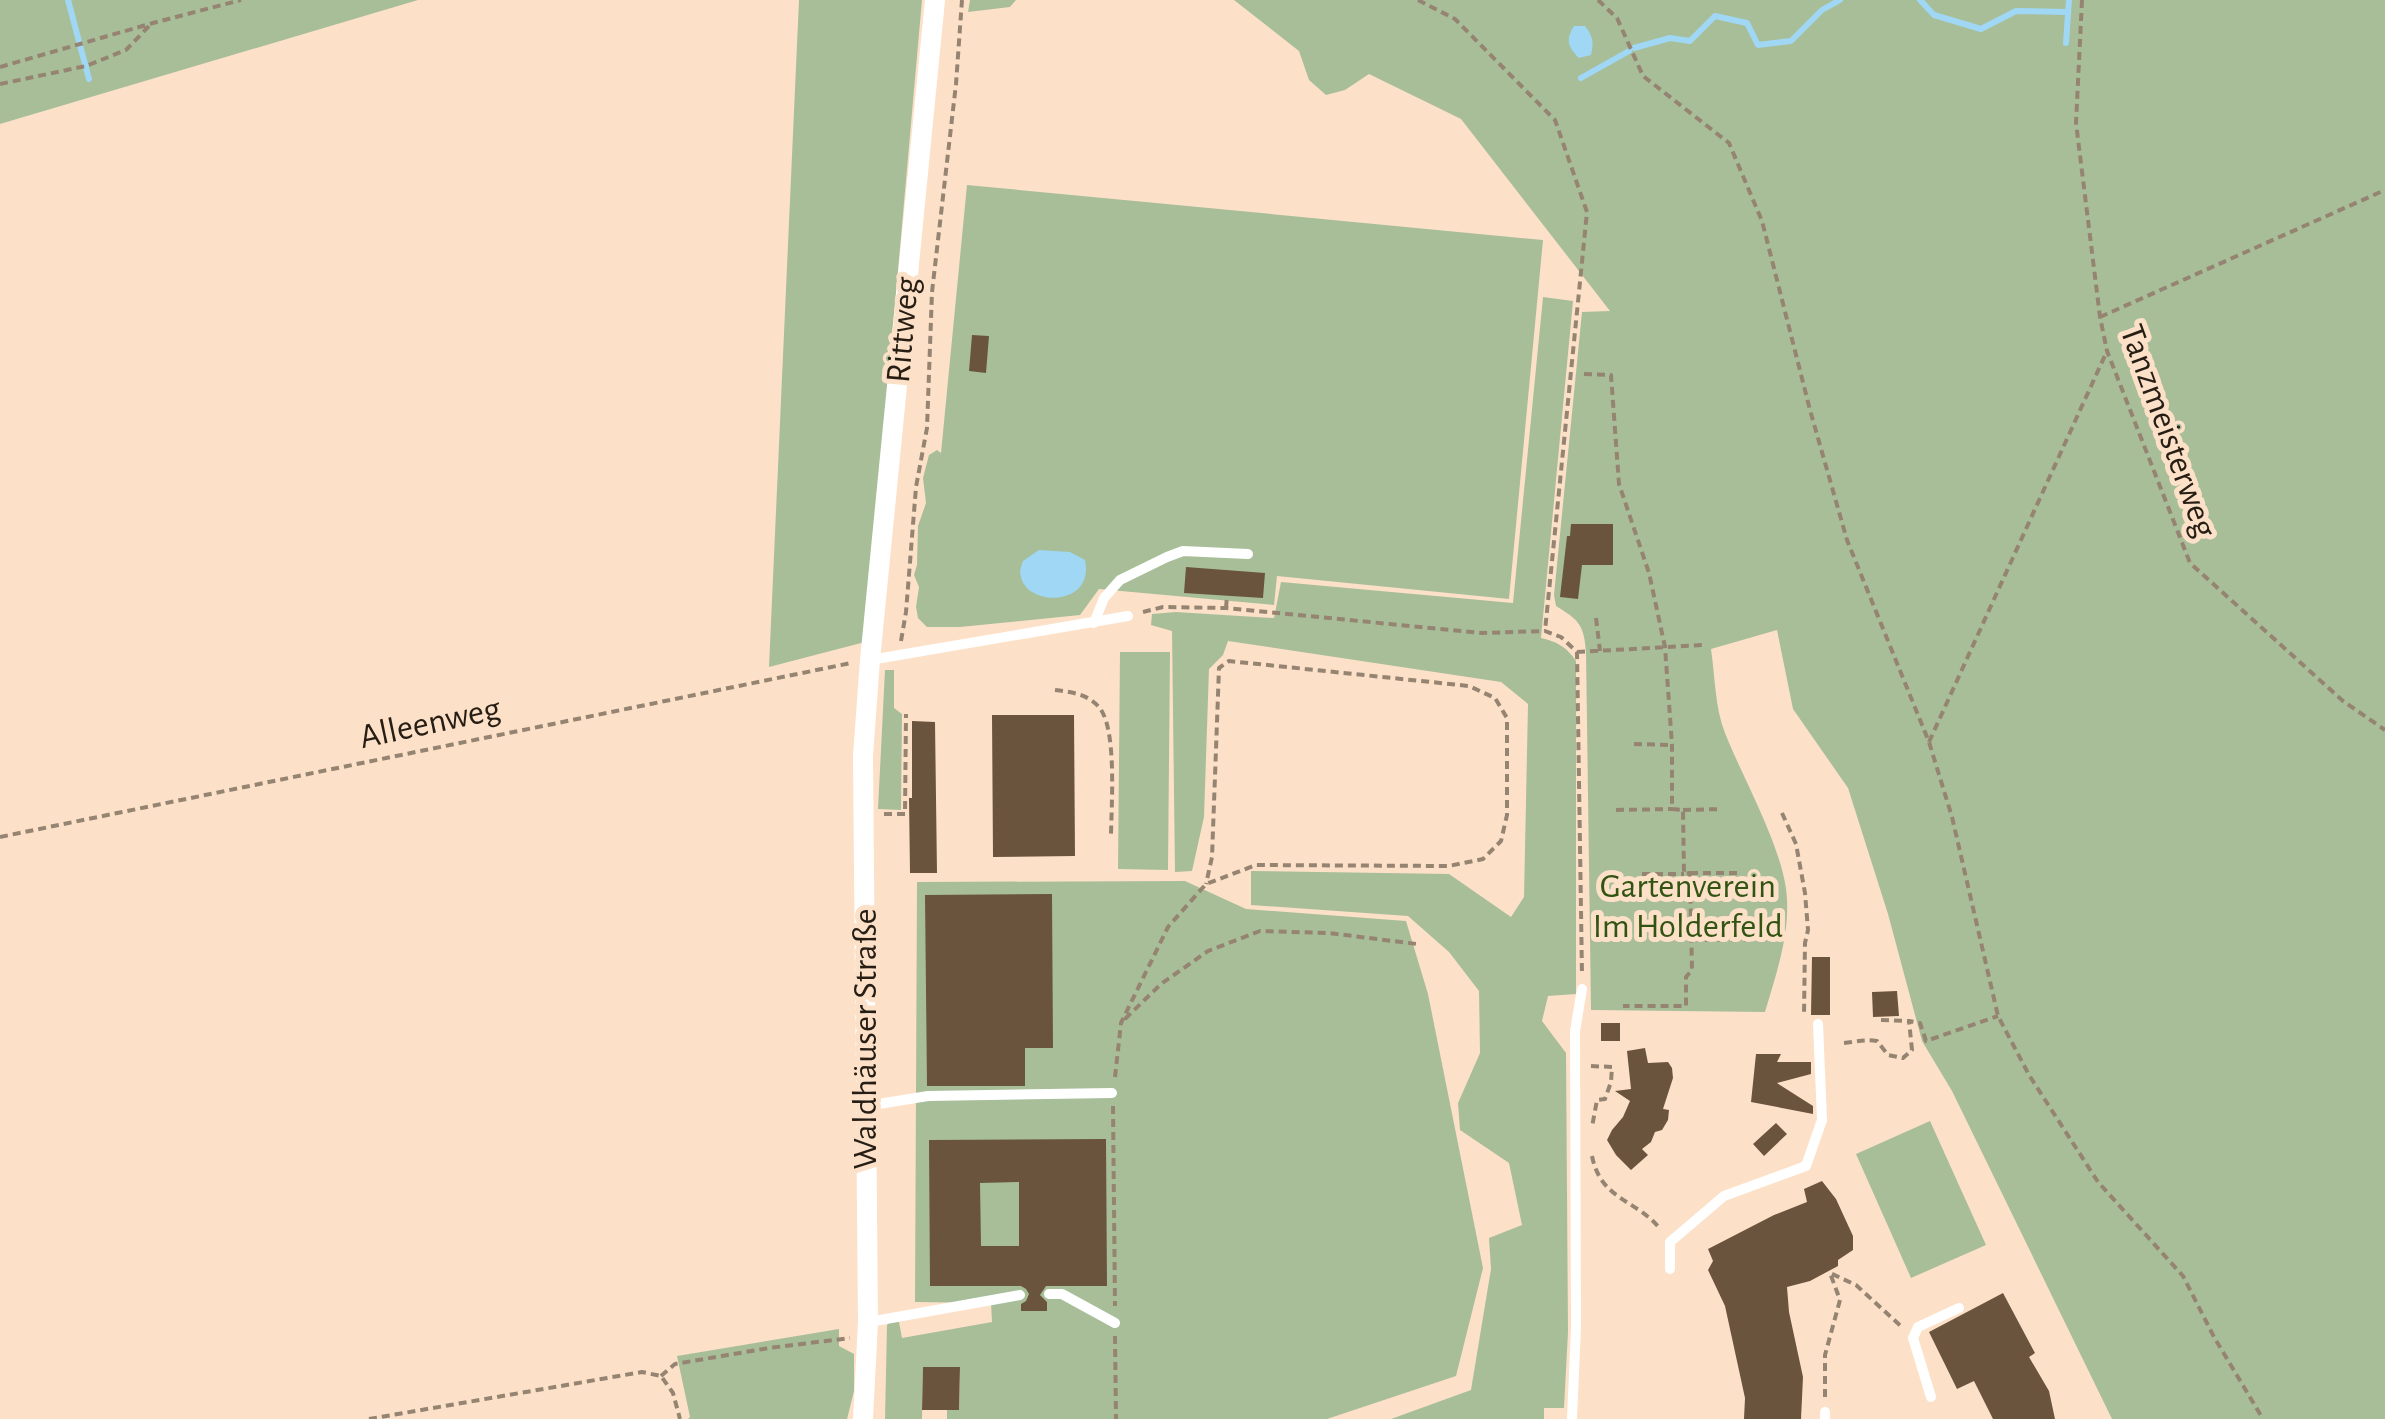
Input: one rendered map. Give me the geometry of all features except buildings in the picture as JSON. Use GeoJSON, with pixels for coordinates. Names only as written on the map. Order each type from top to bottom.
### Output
{"type":"FeatureCollection","features":[{"type":"Feature","properties":{"kind":"street","name":"Rittweg"},"geometry":{"type":"LineString","coordinates":[[870,660],[935,0]]}},
{"type":"Feature","properties":{"kind":"street","name":"Waldhäuser Straße"},"geometry":{"type":"LineString","coordinates":[[863,1419],[868,1329],[863,756],[870,660]]}},
{"type":"Feature","properties":{"kind":"lane"},"geometry":{"type":"LineString","coordinates":[[1094,623],[1104,598],[1120,580],[1167,557],[1183,551],[1248,554]]}},
{"type":"Feature","properties":{"kind":"lane"},"geometry":{"type":"LineString","coordinates":[[870,660],[1128,616]]}},
{"type":"Feature","properties":{"kind":"lane"},"geometry":{"type":"LineString","coordinates":[[1572,1419],[1576,1328],[1575,1031],[1582,990]]}},
{"type":"Feature","properties":{"kind":"lane"},"geometry":{"type":"LineString","coordinates":[[1670,1269],[1670,1242],[1724,1196],[1806,1166],[1822,1120],[1818,1024]]}},
{"type":"Feature","properties":{"kind":"lane"},"geometry":{"type":"LineString","coordinates":[[865,1107],[928,1096],[1112,1093]]}},
{"type":"Feature","properties":{"kind":"lane"},"geometry":{"type":"LineString","coordinates":[[1049,1294],[1062,1294],[1115,1324]]}},
{"type":"Feature","properties":{"kind":"lane"},"geometry":{"type":"LineString","coordinates":[[868,1329],[1020,1295]]}},
{"type":"Feature","properties":{"kind":"lane"},"geometry":{"type":"LineString","coordinates":[[1931,1397],[1913,1338],[1918,1326],[1958,1308]]}},
{"type":"Feature","properties":{"kind":"path"},"geometry":{"type":"LineString","coordinates":[[0,67],[240,0]]}},
{"type":"Feature","properties":{"kind":"path"},"geometry":{"type":"LineString","coordinates":[[898,655],[906,612],[916,487],[927,428],[932,292],[962,0]]}},
{"type":"Feature","properties":{"kind":"path"},"geometry":{"type":"LineString","coordinates":[[1418,0],[1456,19],[1555,120],[1587,212],[1545,631]]}},
{"type":"Feature","properties":{"kind":"path"},"geometry":{"type":"LineString","coordinates":[[1598,0],[1618,18],[1643,76],[1729,143],[1762,222],[1848,540],[1929,742],[1952,817],[1998,1016],[2029,1076],[2098,1182],[2183,1276],[2263,1419]]}},
{"type":"Feature","properties":{"kind":"path","name":"Tanzmeisterweg"},"geometry":{"type":"LineString","coordinates":[[2082,0],[2076,123],[2100,317],[2107,351],[2190,563],[2342,702],[2385,730]]}},
{"type":"Feature","properties":{"kind":"path"},"geometry":{"type":"LineString","coordinates":[[0,84],[86,66],[126,50],[153,22]]}},
{"type":"Feature","properties":{"kind":"path"},"geometry":{"type":"LineString","coordinates":[[2100,317],[2385,190]]}},
{"type":"Feature","properties":{"kind":"path"},"geometry":{"type":"LineString","coordinates":[[1929,742],[2107,351]]}},
{"type":"Feature","properties":{"kind":"path"},"geometry":{"type":"LineString","coordinates":[[1584,374],[1611,375],[1618,484],[1649,574],[1665,647],[1672,809]]}},
{"type":"Feature","properties":{"kind":"path"},"geometry":{"type":"LineString","coordinates":[[1226,608],[1227,596]]}},
{"type":"Feature","properties":{"kind":"path"},"geometry":{"type":"LineString","coordinates":[[1128,616],[1163,607],[1226,608],[1482,633],[1545,631],[1561,637],[1577,652],[1704,645]]}},
{"type":"Feature","properties":{"kind":"path"},"geometry":{"type":"LineString","coordinates":[[1596,618],[1600,651]]}},
{"type":"Feature","properties":{"kind":"path"},"geometry":{"type":"LineString","coordinates":[[1577,652],[1582,990]]}},
{"type":"Feature","properties":{"kind":"path","name":"Alleenweg"},"geometry":{"type":"LineString","coordinates":[[0,837],[870,660]]}},
{"type":"Feature","properties":{"kind":"path"},"geometry":{"type":"LineString","coordinates":[[1116,1419],[1112,1093],[1122,1022],[1168,928],[1206,884],[1212,857],[1218,668],[1229,661],[1469,686],[1494,698],[1507,718],[1506,815],[1501,841],[1483,859],[1449,866],[1256,866],[1206,884]]}},
{"type":"Feature","properties":{"kind":"path"},"geometry":{"type":"LineString","coordinates":[[1055,690],[1078,693],[1100,708],[1112,754],[1111,837]]}},
{"type":"Feature","properties":{"kind":"path"},"geometry":{"type":"LineString","coordinates":[[874,814],[906,814],[906,714]]}},
{"type":"Feature","properties":{"kind":"path"},"geometry":{"type":"LineString","coordinates":[[1634,744],[1672,745]]}},
{"type":"Feature","properties":{"kind":"path"},"geometry":{"type":"LineString","coordinates":[[1616,810],[1722,809]]}},
{"type":"Feature","properties":{"kind":"path"},"geometry":{"type":"LineString","coordinates":[[1622,1006],[1686,1006],[1692,940],[1683,810]]}},
{"type":"Feature","properties":{"kind":"path"},"geometry":{"type":"LineString","coordinates":[[1782,813],[1796,844],[1805,893],[1808,930],[1804,943],[1804,1019],[1818,1024]]}},
{"type":"Feature","properties":{"kind":"path"},"geometry":{"type":"LineString","coordinates":[[1642,874],[1738,873]]}},
{"type":"Feature","properties":{"kind":"path"},"geometry":{"type":"LineString","coordinates":[[1122,1022],[1161,984],[1208,952],[1260,932],[1330,933],[1416,944]]}},
{"type":"Feature","properties":{"kind":"path"},"geometry":{"type":"LineString","coordinates":[[1692,940],[1759,940]]}},
{"type":"Feature","properties":{"kind":"path"},"geometry":{"type":"LineString","coordinates":[[1881,1020],[1920,1023],[1926,1040],[1998,1016]]}},
{"type":"Feature","properties":{"kind":"path"},"geometry":{"type":"LineString","coordinates":[[1844,1043],[1877,1040],[1888,1055],[1903,1058],[1912,1050],[1909,1021]]}},
{"type":"Feature","properties":{"kind":"path"},"geometry":{"type":"LineString","coordinates":[[1587,1066],[1612,1067],[1605,1099],[1597,1100],[1590,1140]]}},
{"type":"Feature","properties":{"kind":"path"},"geometry":{"type":"LineString","coordinates":[[1592,1151],[1603,1184],[1651,1218],[1670,1242]]}},
{"type":"Feature","properties":{"kind":"path"},"geometry":{"type":"LineString","coordinates":[[1825,1416],[1826,1354],[1840,1300],[1830,1273],[1856,1285],[1913,1338]]}},
{"type":"Feature","properties":{"kind":"path"},"geometry":{"type":"LineString","coordinates":[[661,1376],[675,1364],[868,1329]]}},
{"type":"Feature","properties":{"kind":"path"},"geometry":{"type":"LineString","coordinates":[[369,1419],[642,1372],[661,1376],[673,1392],[680,1419]]}},
{"type":"Feature","properties":{"kind":"green space"},"geometry":{"type":"Polygon","coordinates":[[[0,0],[418,0],[0,124],[0,0]]]}},
{"type":"Feature","properties":{"kind":"green space"},"geometry":{"type":"Polygon","coordinates":[[[799,0],[922,0],[865,642],[769,667],[799,0]]]}},
{"type":"Feature","properties":{"kind":"green space"},"geometry":{"type":"Polygon","coordinates":[[[970,0],[1016,0],[1010,7],[968,12],[970,0]]]}},
{"type":"Feature","properties":{"kind":"green space","name":"Gartenverein Im Holderfeld"},"geometry":{"type":"Polygon","coordinates":[[[1234,0],[2385,0],[2385,1419],[2112,1419],[1952,1091],[1922,1041],[1888,914],[1848,788],[1793,709],[1777,630],[1711,649],[1722,723],[1779,859],[1787,899],[1781,956],[1765,1012],[1591,1010],[1586,652],[1579,624],[1556,606],[1554,595],[1582,312],[1610,311],[1461,119],[1369,74],[1345,90],[1326,95],[1309,80],[1299,51],[1234,0]]]}},
{"type":"Feature","properties":{"kind":"green space"},"geometry":{"type":"Polygon","coordinates":[[[967,185],[1543,240],[1509,599],[1277,576],[1274,605],[1099,589],[1080,615],[927,627],[918,618],[916,607],[918,526],[926,503],[923,478],[929,455],[937,450],[941,453],[967,185]]]}},
{"type":"Feature","properties":{"kind":"green space"},"geometry":{"type":"Polygon","coordinates":[[[1543,297],[1573,301],[1541,638],[1561,645],[1576,661],[1576,994],[1548,996],[1542,1021],[1566,1053],[1568,1332],[1564,1408],[1544,1408],[1544,1419],[1391,1419],[1471,1390],[1491,1269],[1489,1238],[1522,1225],[1509,1163],[1460,1130],[1458,1103],[1480,1053],[1479,991],[1449,952],[1408,916],[1251,905],[1251,871],[1449,874],[1511,917],[1524,897],[1528,704],[1501,682],[1228,641],[1223,655],[1209,669],[1204,817],[1192,871],[1175,872],[1172,631],[1151,625],[1152,614],[1274,618],[1281,582],[1513,603],[1543,297]]]}},
{"type":"Feature","properties":{"kind":"green space"},"geometry":{"type":"Polygon","coordinates":[[[1120,652],[1170,652],[1168,870],[1118,869],[1120,652]]]}},
{"type":"Feature","properties":{"kind":"green space"},"geometry":{"type":"Polygon","coordinates":[[[885,670],[894,670],[894,708],[902,714],[901,810],[878,809],[885,670]]]}},
{"type":"Feature","properties":{"kind":"green space"},"geometry":{"type":"Polygon","coordinates":[[[1185,881],[1246,909],[1406,921],[1428,994],[1483,1268],[1456,1376],[1327,1419],[947,1419],[947,1410],[959,1410],[960,1368],[923,1367],[922,1419],[885,1419],[890,1322],[899,1322],[902,1338],[992,1322],[991,1303],[915,1302],[917,882],[1185,881]]]}},
{"type":"Feature","properties":{"kind":"green space"},"geometry":{"type":"Polygon","coordinates":[[[1930,1121],[1986,1245],[1911,1278],[1856,1154],[1930,1121]]]}},
{"type":"Feature","properties":{"kind":"green space"},"geometry":{"type":"Polygon","coordinates":[[[839,1329],[839,1346],[854,1354],[854,1391],[847,1419],[688,1419],[677,1356],[839,1329]]]}},
{"type":"Feature","properties":{"kind":"water"},"geometry":{"type":"Polygon","coordinates":[[[1574,26],[1585,26],[1590,33],[1591,55],[1579,58],[1572,50],[1569,35],[1574,26]]]}},
{"type":"Feature","properties":{"kind":"water"},"geometry":{"type":"Polygon","coordinates":[[[1039,550],[1070,552],[1085,560],[1080,587],[1071,594],[1047,597],[1026,587],[1020,573],[1023,561],[1039,550]]]}},
{"type":"Feature","properties":{"kind":"waterway"},"geometry":{"type":"LineString","coordinates":[[68,0],[89,79]]}},
{"type":"Feature","properties":{"kind":"waterway"},"geometry":{"type":"LineString","coordinates":[[1634,48],[1670,38],[1690,41],[1715,16],[1747,23],[1758,45],[1791,41],[1822,10],[1840,0]]}},
{"type":"Feature","properties":{"kind":"waterway"},"geometry":{"type":"LineString","coordinates":[[1920,0],[1934,15],[1981,29],[2016,11],[2067,12]]}},
{"type":"Feature","properties":{"kind":"waterway"},"geometry":{"type":"LineString","coordinates":[[2066,43],[2069,0]]}},
{"type":"Feature","properties":{"kind":"waterway"},"geometry":{"type":"LineString","coordinates":[[1581,78],[1629,51]]}}]}
